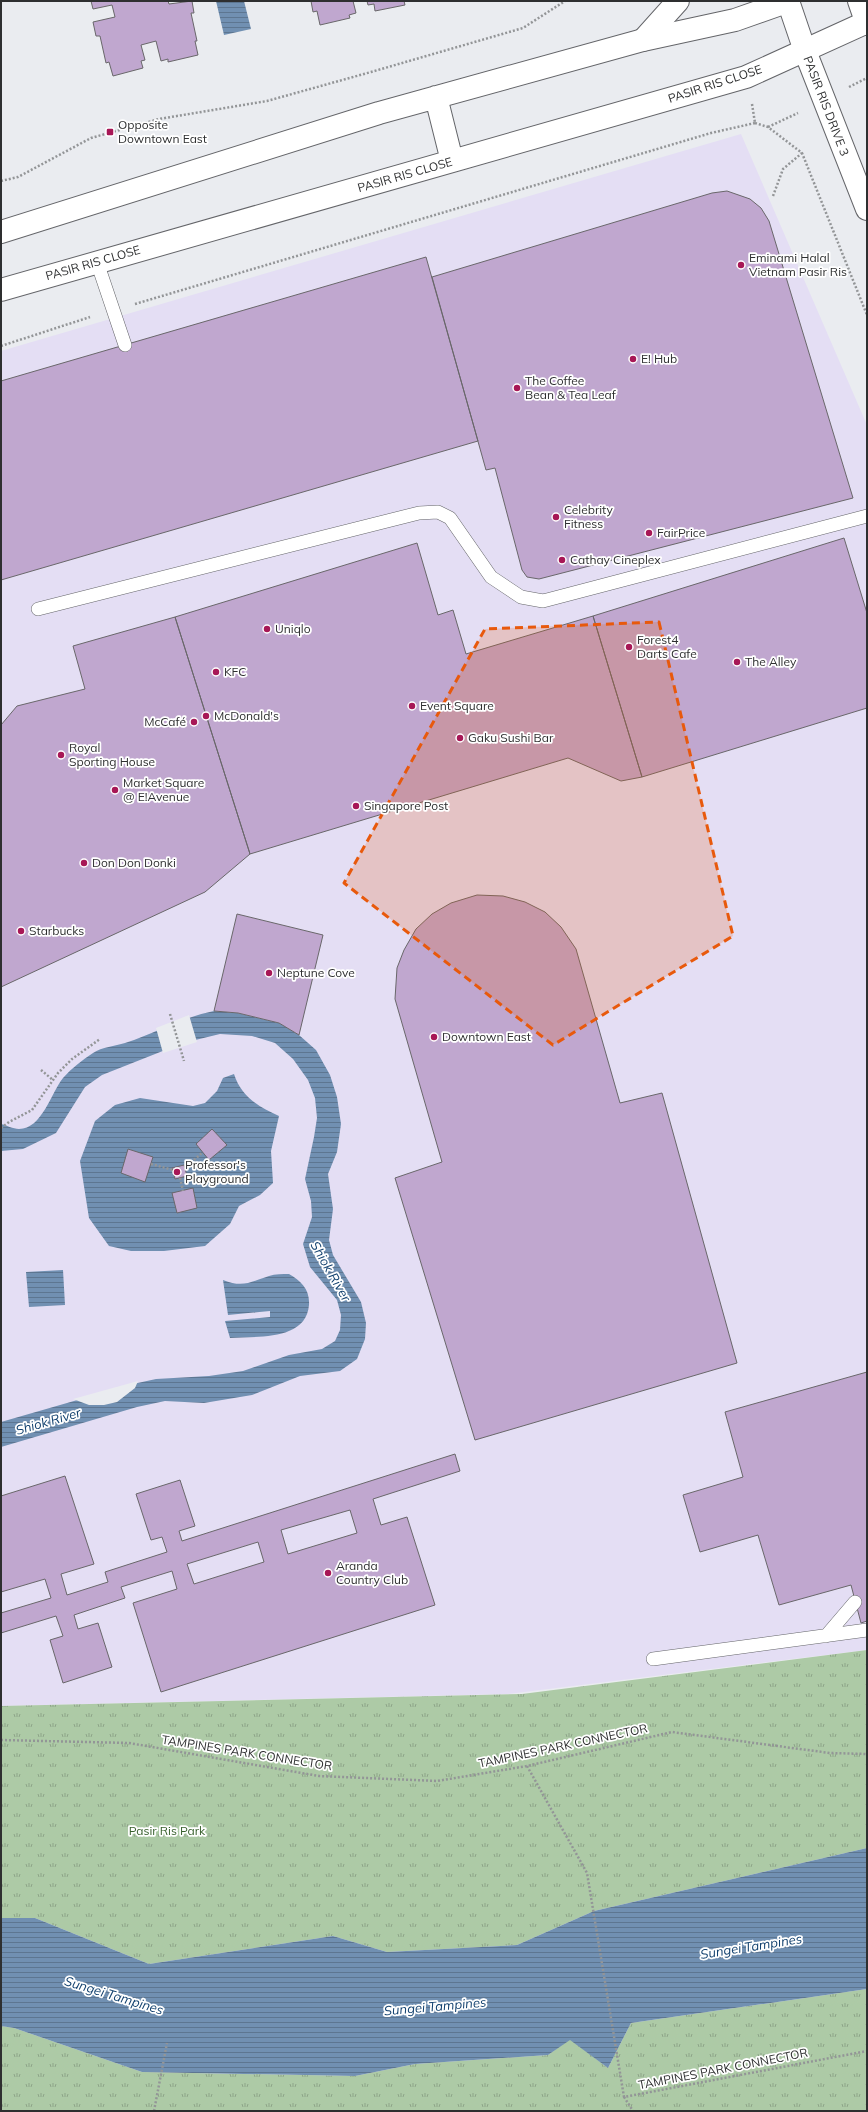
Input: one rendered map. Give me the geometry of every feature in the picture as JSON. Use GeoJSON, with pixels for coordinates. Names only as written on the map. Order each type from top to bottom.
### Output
{"type":"FeatureCollection","features":[{"type":"Feature","properties":{"kind":"street"},"geometry":{"type":"LineString","coordinates":[[643,40],[678,1]]}},
{"type":"Feature","properties":{"kind":"street"},"geometry":{"type":"LineString","coordinates":[[1,232],[314,132],[643,40],[735,20],[788,1]]}},
{"type":"Feature","properties":{"kind":"street","name":"PASIR RIS DRIVE 3"},"geometry":{"type":"LineString","coordinates":[[788,1],[805,50],[867,209]]}},
{"type":"Feature","properties":{"kind":"street"},"geometry":{"type":"LineString","coordinates":[[859,1],[867,22]]}},
{"type":"Feature","properties":{"kind":"street","name":"PASIR RIS CLOSE"},"geometry":{"type":"LineString","coordinates":[[1,290],[746,77],[867,22]]}},
{"type":"Feature","properties":{"kind":"street"},"geometry":{"type":"LineString","coordinates":[[436,98],[452,161]]}},
{"type":"Feature","properties":{"kind":"lane"},"geometry":{"type":"LineString","coordinates":[[97,262],[125,345]]}},
{"type":"Feature","properties":{"kind":"lane"},"geometry":{"type":"LineString","coordinates":[[38,609],[419,513],[438,512],[450,518],[491,578],[521,597],[543,601],[867,516]]}},
{"type":"Feature","properties":{"kind":"lane"},"geometry":{"type":"LineString","coordinates":[[826,1636],[855,1602]]}},
{"type":"Feature","properties":{"kind":"lane"},"geometry":{"type":"LineString","coordinates":[[653,1659],[867,1630]]}},
{"type":"Feature","properties":{"kind":"path"},"geometry":{"type":"LineString","coordinates":[[1,181],[18,177],[91,138],[159,119],[267,101],[379,70],[523,28],[565,1]]}},
{"type":"Feature","properties":{"kind":"path"},"geometry":{"type":"LineString","coordinates":[[1,346],[113,310],[711,133],[756,123],[768,128],[802,153],[867,314]]}},
{"type":"Feature","properties":{"kind":"path"},"geometry":{"type":"LineString","coordinates":[[773,196],[783,169],[802,153]]}},
{"type":"Feature","properties":{"kind":"path"},"geometry":{"type":"LineString","coordinates":[[170,1014],[184,1061]]}},
{"type":"Feature","properties":{"kind":"path"},"geometry":{"type":"LineString","coordinates":[[1,1128],[32,1110],[53,1080],[72,1059],[100,1039]]}},
{"type":"Feature","properties":{"kind":"path"},"geometry":{"type":"LineString","coordinates":[[41,1070],[53,1080]]}},
{"type":"Feature","properties":{"kind":"path"},"geometry":{"type":"LineString","coordinates":[[185,1168],[203,1152]]}},
{"type":"Feature","properties":{"kind":"path"},"geometry":{"type":"LineString","coordinates":[[151,1164],[173,1170]]}},
{"type":"Feature","properties":{"kind":"path"},"geometry":{"type":"LineString","coordinates":[[180,1178],[183,1191]]}},
{"type":"Feature","properties":{"kind":"path","name":"TAMPINES PARK CONNECTOR"},"geometry":{"type":"LineString","coordinates":[[1,1740],[129,1743],[319,1776],[437,1781],[528,1766],[672,1732],[830,1753],[867,1754]]}},
{"type":"Feature","properties":{"kind":"path","name":"TAMPINES PARK CONNECTOR"},"geometry":{"type":"LineString","coordinates":[[528,1766],[587,1874],[624,2097],[867,2051]]}},
{"type":"Feature","properties":{"kind":"path"},"geometry":{"type":"LineString","coordinates":[[154,2111],[167,2043]]}},
{"type":"Feature","properties":{"kind":"path"},"geometry":{"type":"LineString","coordinates":[[624,2097],[633,2111]]}},
{"type":"Feature","properties":{"kind":"highlighted area"},"geometry":{"type":"Polygon","coordinates":[[[659,622],[733,936],[553,1045],[344,883],[485,629],[659,622]]]}},
{"type":"Feature","properties":{"kind":"shaded area","name":"Downtown East"},"geometry":{"type":"Polygon","coordinates":[[[741,134],[867,425],[867,1650],[507,1694],[1,1706],[1,351],[741,134]]]}},
{"type":"Feature","properties":{"kind":"green space","name":"Pasir Ris Park"},"geometry":{"type":"Polygon","coordinates":[[[867,1650],[867,1848],[594,1911],[517,1945],[387,1952],[333,1936],[149,1964],[35,1918],[1,1918],[1,1706],[522,1694],[867,1650]]]}},
{"type":"Feature","properties":{"kind":"green space"},"geometry":{"type":"Polygon","coordinates":[[[867,1989],[867,2111],[1,2111],[1,2026],[14,2028],[142,2072],[355,2076],[415,2064],[548,2055],[570,2039],[608,2068],[631,2023],[867,1989]]]}},
{"type":"Feature","properties":{"kind":"water"},"geometry":{"type":"Polygon","coordinates":[[[216,1],[244,1],[251,29],[224,35],[216,1]]]}},
{"type":"Feature","properties":{"kind":"water","name":"Shiok River"},"geometry":{"type":"Polygon","coordinates":[[[214,1011],[238,1013],[279,1023],[299,1035],[316,1050],[330,1075],[337,1097],[341,1124],[337,1152],[328,1174],[333,1209],[329,1240],[333,1255],[361,1302],[366,1323],[365,1339],[357,1359],[340,1371],[300,1376],[252,1395],[204,1403],[165,1401],[137,1407],[1,1447],[1,1422],[133,1384],[156,1379],[209,1376],[243,1371],[289,1355],[322,1349],[335,1341],[340,1330],[341,1315],[337,1300],[310,1267],[303,1244],[312,1217],[311,1201],[305,1179],[317,1118],[315,1098],[308,1080],[293,1059],[275,1043],[252,1036],[220,1034],[183,1043],[102,1075],[85,1087],[56,1133],[23,1149],[1,1151],[1,1124],[19,1129],[34,1123],[40,1117],[63,1078],[81,1061],[100,1049],[125,1043],[191,1017],[214,1011]]]}},
{"type":"Feature","properties":{"kind":"water","name":"Professor's Playground"},"geometry":{"type":"Polygon","coordinates":[[[234,1074],[241,1089],[251,1100],[264,1109],[279,1116],[271,1151],[273,1183],[260,1195],[239,1206],[230,1224],[205,1246],[164,1251],[131,1251],[109,1246],[89,1218],[80,1161],[95,1121],[115,1105],[140,1098],[193,1106],[205,1103],[217,1091],[223,1078],[234,1074]]]}},
{"type":"Feature","properties":{"kind":"water"},"geometry":{"type":"Polygon","coordinates":[[[63,1270],[65,1305],[29,1307],[26,1272],[63,1270]]]}},
{"type":"Feature","properties":{"kind":"water"},"geometry":{"type":"Polygon","coordinates":[[[289,1274],[304,1286],[309,1299],[306,1317],[299,1325],[290,1331],[278,1334],[230,1338],[225,1321],[270,1317],[270,1311],[228,1315],[223,1280],[241,1284],[271,1275],[289,1274]]]}},
{"type":"Feature","properties":{"kind":"water","name":"Sungei Tampines"},"geometry":{"type":"Polygon","coordinates":[[[867,1848],[867,1989],[631,2023],[608,2068],[570,2040],[548,2055],[415,2064],[355,2076],[142,2072],[14,2028],[1,2026],[1,1918],[35,1918],[149,1964],[333,1936],[387,1952],[517,1945],[594,1911],[867,1848]]]}},
{"type":"Feature","properties":{"kind":"pier"},"geometry":{"type":"Polygon","coordinates":[[[189,1015],[197,1042],[163,1053],[156,1028],[189,1015]]]}},
{"type":"Feature","properties":{"kind":"pier"},"geometry":{"type":"Polygon","coordinates":[[[138,1381],[135,1388],[117,1402],[104,1405],[89,1405],[73,1399],[138,1381]]]}},
{"type":"Feature","properties":{"kind":"building"},"geometry":{"type":"Polygon","coordinates":[[[91,1],[168,1],[169,4],[192,1],[194,13],[191,13],[197,41],[195,41],[198,55],[168,62],[168,59],[161,61],[156,41],[141,45],[145,60],[141,61],[143,68],[113,76],[109,62],[106,63],[100,36],[96,36],[93,22],[115,17],[112,5],[93,9],[91,1]]]}},
{"type":"Feature","properties":{"kind":"building"},"geometry":{"type":"Polygon","coordinates":[[[311,1],[353,1],[356,13],[349,15],[350,18],[320,25],[317,11],[313,12],[311,1]]]}},
{"type":"Feature","properties":{"kind":"building"},"geometry":{"type":"Polygon","coordinates":[[[367,1],[404,1],[405,5],[375,11],[374,4],[368,5],[367,1]]]}},
{"type":"Feature","properties":{"kind":"building","name":"E! Hub"},"geometry":{"type":"Polygon","coordinates":[[[727,191],[750,199],[761,208],[769,221],[853,498],[539,579],[527,577],[522,570],[495,468],[486,470],[432,277],[712,193],[727,191]]]}},
{"type":"Feature","properties":{"kind":"building"},"geometry":{"type":"Polygon","coordinates":[[[426,257],[478,441],[1,580],[1,381],[426,257]]]}},
{"type":"Feature","properties":{"kind":"building","name":"The Alley"},"geometry":{"type":"Polygon","coordinates":[[[844,538],[867,613],[867,708],[642,777],[593,616],[844,538]]]}},
{"type":"Feature","properties":{"kind":"building","name":"Event Square"},"geometry":{"type":"Polygon","coordinates":[[[417,543],[438,615],[453,610],[466,654],[593,616],[642,777],[621,781],[568,758],[250,854],[175,617],[417,543]]]}},
{"type":"Feature","properties":{"kind":"building","name":"Market Square @ E!Avenue"},"geometry":{"type":"Polygon","coordinates":[[[175,617],[250,854],[205,892],[1,987],[1,725],[17,706],[85,689],[73,646],[175,617]]]}},
{"type":"Feature","properties":{"kind":"building"},"geometry":{"type":"Polygon","coordinates":[[[477,895],[503,896],[525,902],[545,912],[561,927],[576,949],[620,1103],[662,1093],[737,1363],[475,1440],[395,1178],[442,1162],[395,999],[397,968],[404,950],[416,929],[432,914],[451,903],[477,895]]]}},
{"type":"Feature","properties":{"kind":"building","name":"Neptune Cove"},"geometry":{"type":"Polygon","coordinates":[[[237,914],[323,935],[299,1035],[279,1023],[238,1013],[214,1011],[237,914]]]}},
{"type":"Feature","properties":{"kind":"building"},"geometry":{"type":"Polygon","coordinates":[[[212,1129],[227,1145],[209,1160],[196,1144],[212,1129]]]}},
{"type":"Feature","properties":{"kind":"building"},"geometry":{"type":"Polygon","coordinates":[[[128,1149],[153,1157],[145,1182],[121,1173],[128,1149]]]}},
{"type":"Feature","properties":{"kind":"building"},"geometry":{"type":"Polygon","coordinates":[[[184,1165],[187,1176],[175,1179],[172,1168],[184,1165]]]}},
{"type":"Feature","properties":{"kind":"building"},"geometry":{"type":"Polygon","coordinates":[[[193,1188],[197,1208],[177,1213],[172,1193],[193,1188]]]}},
{"type":"Feature","properties":{"kind":"building"},"geometry":{"type":"Polygon","coordinates":[[[867,1372],[867,1621],[861,1623],[851,1585],[779,1605],[758,1535],[700,1552],[683,1495],[743,1477],[725,1412],[867,1372]]]}},
{"type":"Feature","properties":{"kind":"building","name":"Aranda Country Club"},"geometry":{"type":"Polygon","coordinates":[[[455,1454],[460,1471],[373,1499],[381,1525],[407,1517],[435,1605],[161,1692],[133,1603],[177,1589],[172,1571],[121,1587],[125,1598],[74,1615],[78,1629],[98,1623],[112,1667],[63,1683],[50,1640],[63,1636],[56,1616],[1,1633],[1,1613],[51,1598],[45,1579],[1,1592],[1,1496],[65,1476],[94,1564],[61,1574],[67,1595],[108,1582],[105,1572],[167,1552],[162,1537],[151,1540],[136,1494],[180,1480],[195,1526],[179,1531],[182,1541],[455,1454]],[[350,1510],[281,1530],[288,1554],[357,1533],[350,1510]],[[258,1542],[187,1564],[194,1584],[264,1562],[258,1542]]]}},
{"type":"Feature","properties":{"kind":"place","name":"Opposite Downtown East"},"geometry":{"type":"Point","coordinates":[110,132]}},
{"type":"Feature","properties":{"kind":"place","name":"Eminami Halal Vietnam Pasir Ris"},"geometry":{"type":"Point","coordinates":[741,265]}},
{"type":"Feature","properties":{"kind":"place","name":"E! Hub"},"geometry":{"type":"Point","coordinates":[633,359]}},
{"type":"Feature","properties":{"kind":"place","name":"The Coffee Bean & Tea Leaf"},"geometry":{"type":"Point","coordinates":[517,388]}},
{"type":"Feature","properties":{"kind":"place","name":"Celebrity Fitness"},"geometry":{"type":"Point","coordinates":[556,517]}},
{"type":"Feature","properties":{"kind":"place","name":"FairPrice"},"geometry":{"type":"Point","coordinates":[649,533]}},
{"type":"Feature","properties":{"kind":"place","name":"Cathay Cineplex"},"geometry":{"type":"Point","coordinates":[562,560]}},
{"type":"Feature","properties":{"kind":"place","name":"Uniqlo"},"geometry":{"type":"Point","coordinates":[267,629]}},
{"type":"Feature","properties":{"kind":"place","name":"Forest4 Darts Cafe"},"geometry":{"type":"Point","coordinates":[629,647]}},
{"type":"Feature","properties":{"kind":"place","name":"The Alley"},"geometry":{"type":"Point","coordinates":[737,662]}},
{"type":"Feature","properties":{"kind":"place","name":"KFC"},"geometry":{"type":"Point","coordinates":[216,672]}},
{"type":"Feature","properties":{"kind":"place","name":"Event Square"},"geometry":{"type":"Point","coordinates":[412,706]}},
{"type":"Feature","properties":{"kind":"place","name":"McDonald's"},"geometry":{"type":"Point","coordinates":[206,716]}},
{"type":"Feature","properties":{"kind":"place","name":"McCafé"},"geometry":{"type":"Point","coordinates":[194,722]}},
{"type":"Feature","properties":{"kind":"place","name":"Gaku Sushi Bar"},"geometry":{"type":"Point","coordinates":[460,738]}},
{"type":"Feature","properties":{"kind":"place","name":"Royal Sporting House"},"geometry":{"type":"Point","coordinates":[61,755]}},
{"type":"Feature","properties":{"kind":"place","name":"Market Square @ E!Avenue"},"geometry":{"type":"Point","coordinates":[115,790]}},
{"type":"Feature","properties":{"kind":"place","name":"Singapore Post"},"geometry":{"type":"Point","coordinates":[356,806]}},
{"type":"Feature","properties":{"kind":"place","name":"Don Don Donki"},"geometry":{"type":"Point","coordinates":[84,863]}},
{"type":"Feature","properties":{"kind":"place","name":"Starbucks"},"geometry":{"type":"Point","coordinates":[21,931]}},
{"type":"Feature","properties":{"kind":"place","name":"Neptune Cove"},"geometry":{"type":"Point","coordinates":[269,973]}},
{"type":"Feature","properties":{"kind":"place","name":"Downtown East"},"geometry":{"type":"Point","coordinates":[434,1037]}},
{"type":"Feature","properties":{"kind":"place","name":"Professor's Playground"},"geometry":{"type":"Point","coordinates":[177,1172]}},
{"type":"Feature","properties":{"kind":"place","name":"Aranda Country Club"},"geometry":{"type":"Point","coordinates":[328,1573]}}]}
